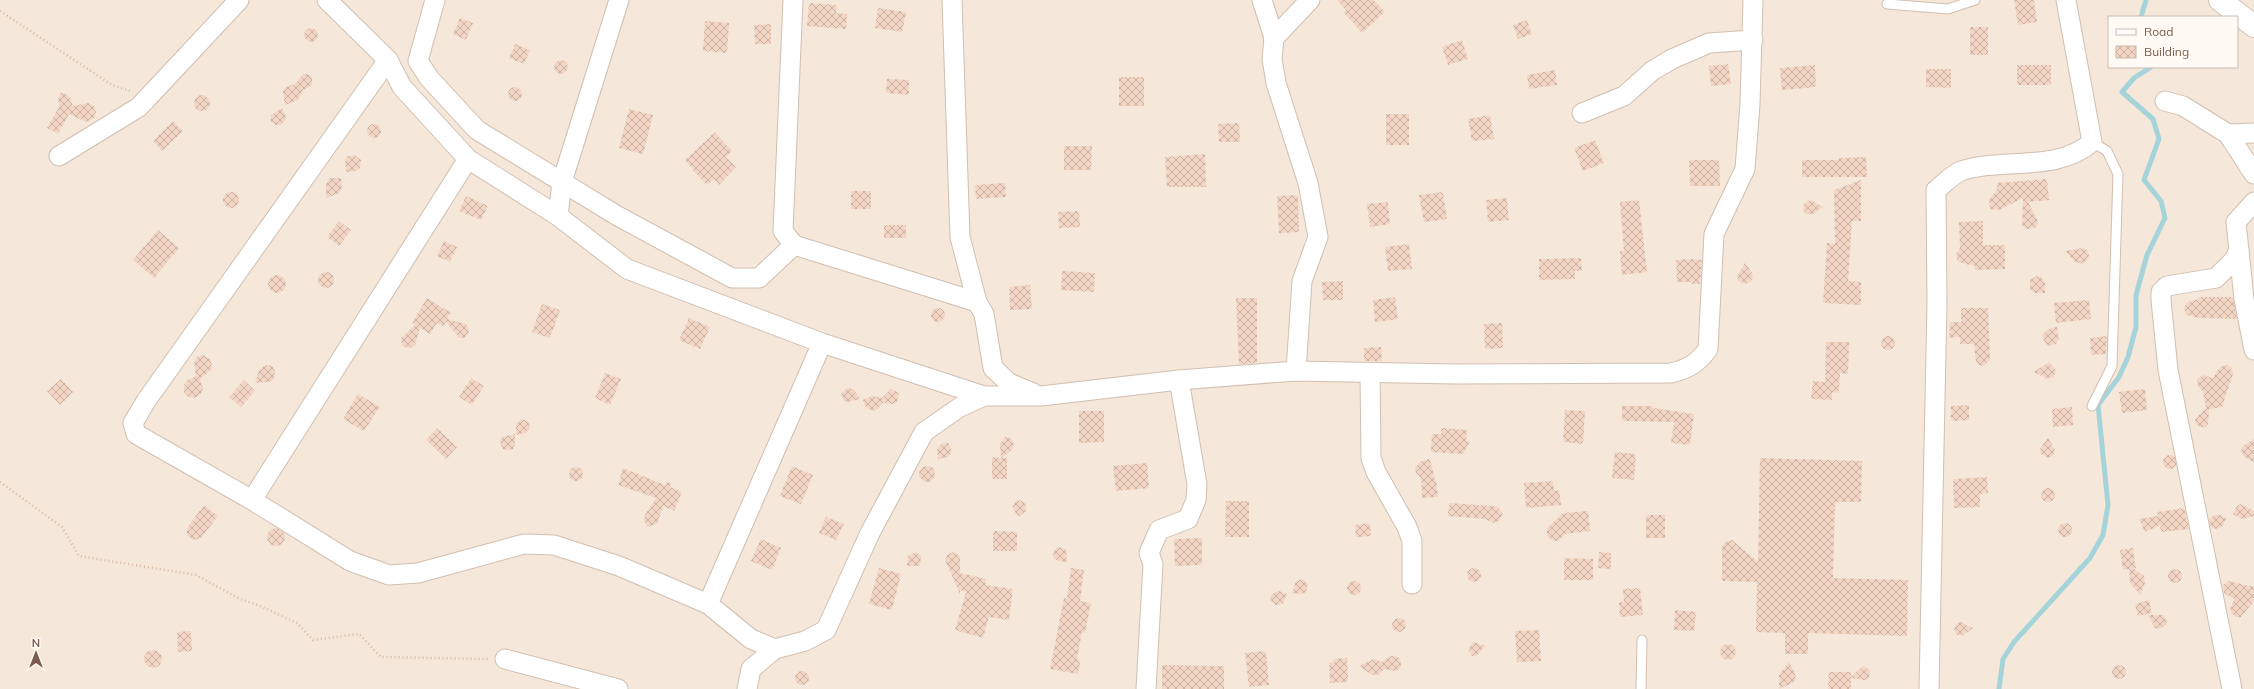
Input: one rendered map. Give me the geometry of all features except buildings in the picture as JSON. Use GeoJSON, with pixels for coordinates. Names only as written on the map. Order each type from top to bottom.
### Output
{"type":"FeatureCollection","features":[{"type":"Feature","properties":{"kind":"main road"},"geometry":{"type":"LineString","coordinates":[[2220,0],[2254,26]]}},
{"type":"Feature","properties":{"kind":"street"},"geometry":{"type":"LineString","coordinates":[[59,156],[140,107],[239,0]]}},
{"type":"Feature","properties":{"kind":"street"},"geometry":{"type":"LineString","coordinates":[[327,0],[388,60],[402,87],[468,159],[558,216],[627,269],[822,342],[984,396],[1041,396],[1179,380],[1296,371],[1370,373],[1671,373],[1686,369],[1700,360],[1708,349],[1714,234],[1745,169],[1753,40],[1753,0]]}},
{"type":"Feature","properties":{"kind":"street"},"geometry":{"type":"LineString","coordinates":[[435,0],[418,61],[429,78],[477,130],[623,219],[732,278],[760,278],[794,245]]}},
{"type":"Feature","properties":{"kind":"street"},"geometry":{"type":"LineString","coordinates":[[558,216],[562,182],[619,0]]}},
{"type":"Feature","properties":{"kind":"street"},"geometry":{"type":"LineString","coordinates":[[793,0],[784,231],[794,245],[977,302]]}},
{"type":"Feature","properties":{"kind":"street"},"geometry":{"type":"LineString","coordinates":[[952,0],[960,237],[977,302],[984,314],[994,368],[1009,383],[1041,396]]}},
{"type":"Feature","properties":{"kind":"street"},"geometry":{"type":"LineString","coordinates":[[1262,0],[1274,38],[1272,59],[1276,83],[1308,183],[1318,237],[1302,281],[1296,371]]}},
{"type":"Feature","properties":{"kind":"street"},"geometry":{"type":"LineString","coordinates":[[1274,38],[1310,0]]}},
{"type":"Feature","properties":{"kind":"street"},"geometry":{"type":"LineString","coordinates":[[1929,689],[1937,311],[1936,190],[1960,172],[1997,165],[2062,159],[2082,151],[2092,142],[2066,0]]}},
{"type":"Feature","properties":{"kind":"street"},"geometry":{"type":"LineString","coordinates":[[1582,113],[1624,96],[1652,71],[1678,56],[1709,43],[1753,40]]}},
{"type":"Feature","properties":{"kind":"street"},"geometry":{"type":"LineString","coordinates":[[388,60],[146,401],[133,423],[136,434],[151,444],[252,500],[350,561],[389,575],[418,572],[524,544],[554,545],[619,566],[708,604],[751,639],[775,649]]}},
{"type":"Feature","properties":{"kind":"street"},"geometry":{"type":"LineString","coordinates":[[2165,102],[2183,106],[2228,134],[2254,174]]}},
{"type":"Feature","properties":{"kind":"street"},"geometry":{"type":"LineString","coordinates":[[2228,134],[2254,133]]}},
{"type":"Feature","properties":{"kind":"street"},"geometry":{"type":"LineString","coordinates":[[252,500],[468,159]]}},
{"type":"Feature","properties":{"kind":"street"},"geometry":{"type":"LineString","coordinates":[[2254,202],[2236,222],[2244,299],[2254,350]]}},
{"type":"Feature","properties":{"kind":"street"},"geometry":{"type":"LineString","coordinates":[[2232,689],[2168,370],[2161,292],[2167,286],[2216,278],[2234,260],[2239,250]]}},
{"type":"Feature","properties":{"kind":"street"},"geometry":{"type":"LineString","coordinates":[[708,604],[822,342]]}},
{"type":"Feature","properties":{"kind":"street"},"geometry":{"type":"LineString","coordinates":[[1370,373],[1371,458],[1376,472],[1407,527],[1412,541],[1412,584]]}},
{"type":"Feature","properties":{"kind":"street"},"geometry":{"type":"LineString","coordinates":[[1146,689],[1153,564],[1149,553],[1159,530],[1188,519],[1196,500],[1197,484],[1179,380]]}},
{"type":"Feature","properties":{"kind":"street"},"geometry":{"type":"LineString","coordinates":[[747,689],[751,669],[775,649],[805,641],[826,630],[870,534],[924,432],[960,407],[984,396]]}},
{"type":"Feature","properties":{"kind":"street"},"geometry":{"type":"LineString","coordinates":[[505,659],[618,689]]}},
{"type":"Feature","properties":{"kind":"lane"},"geometry":{"type":"LineString","coordinates":[[1887,4],[1948,8],[1975,0]]}},
{"type":"Feature","properties":{"kind":"lane"},"geometry":{"type":"LineString","coordinates":[[2092,142],[2107,151],[2118,174],[2112,366],[2092,406]]}},
{"type":"Feature","properties":{"kind":"lane"},"geometry":{"type":"LineString","coordinates":[[1641,689],[1642,640]]}},
{"type":"Feature","properties":{"kind":"path"},"geometry":{"type":"LineString","coordinates":[[0,11],[112,85],[150,96]]}},
{"type":"Feature","properties":{"kind":"path"},"geometry":{"type":"LineString","coordinates":[[0,482],[62,527],[79,556],[196,575],[240,599],[258,605],[297,623],[313,640],[359,634],[381,657],[505,659]]}},
{"type":"Feature","properties":{"kind":"shaded area"},"geometry":{"type":"Polygon","coordinates":[[[0,0],[2254,0],[2254,689],[0,689],[0,0]]]}},
{"type":"Feature","properties":{"kind":"waterway"},"geometry":{"type":"LineString","coordinates":[[2141,16],[2146,0]]}},
{"type":"Feature","properties":{"kind":"waterway"},"geometry":{"type":"LineString","coordinates":[[1999,689],[2003,659],[2014,642],[2090,558],[2103,535],[2108,505],[2098,405],[2119,377],[2128,357],[2136,327],[2136,295],[2147,255],[2165,218],[2161,201],[2144,180],[2159,139],[2153,119],[2122,92],[2134,78],[2149,68]]}}]}
